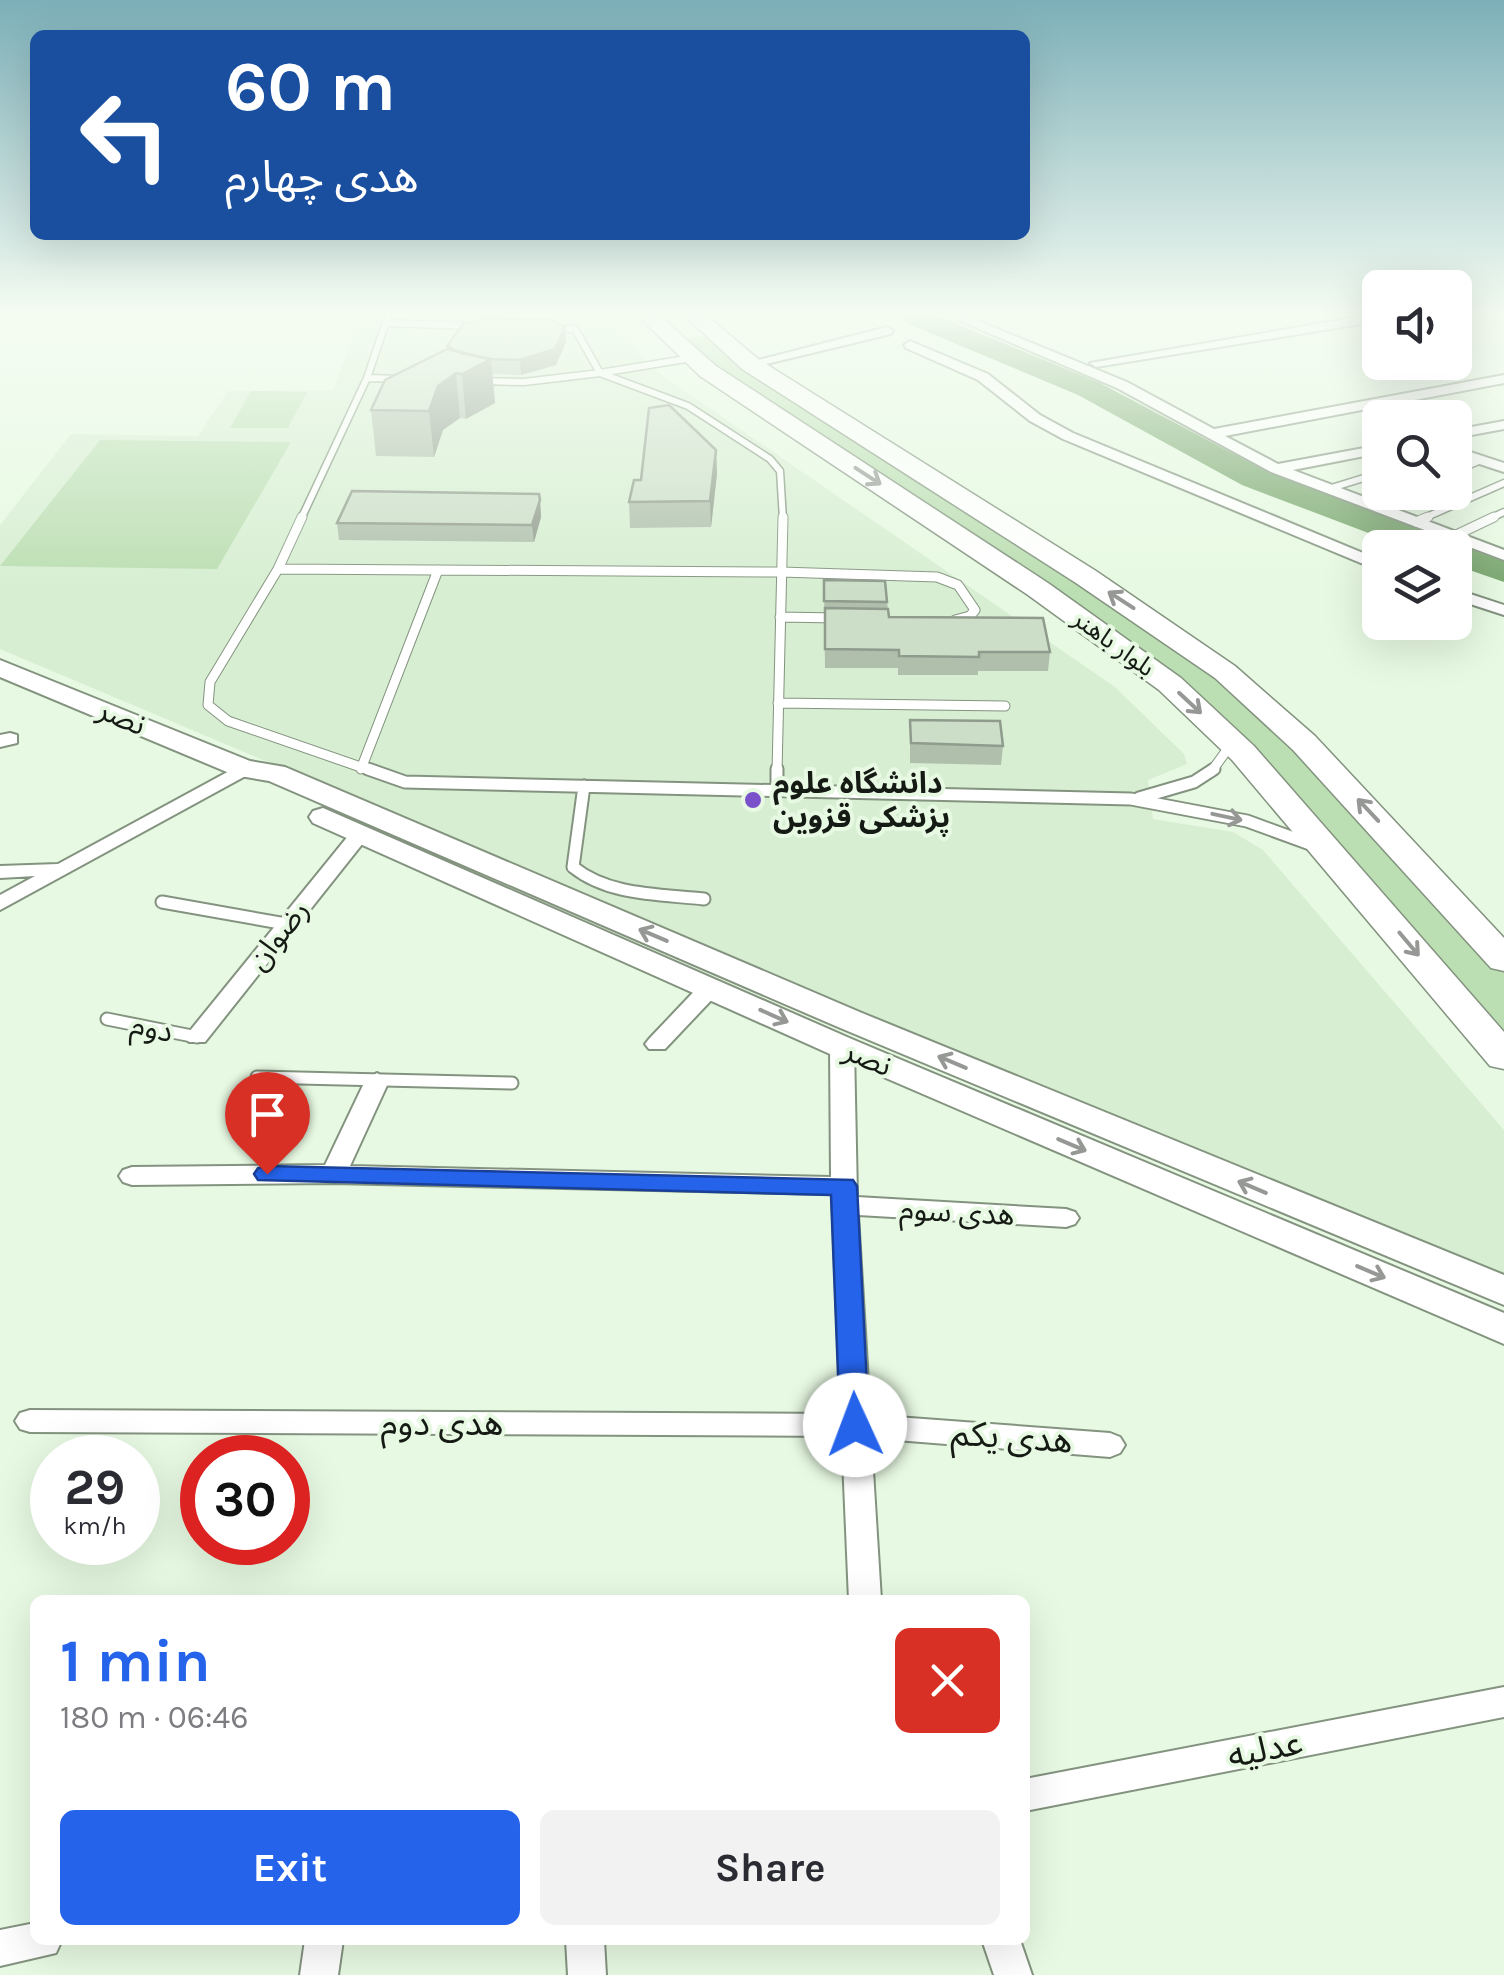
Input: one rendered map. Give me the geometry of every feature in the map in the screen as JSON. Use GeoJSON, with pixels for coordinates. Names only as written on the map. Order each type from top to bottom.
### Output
{"type":"FeatureCollection","features":[{"type":"Feature","properties":{"kind":"main road","name":"بلوار باهنر"},"geometry":{"type":"LineString","coordinates":[[767,408],[1104,634],[1170,684],[1232,743],[1332,853],[1504,1057]]}},
{"type":"Feature","properties":{"kind":"main road","name":"بلوار باهنر"},"geometry":{"type":"LineString","coordinates":[[822,408],[1086,577],[1225,672],[1304,743],[1504,960]]}},
{"type":"Feature","properties":{"kind":"street"},"geometry":{"type":"LineString","coordinates":[[1022,408],[1068,436],[1362,558]]}},
{"type":"Feature","properties":{"kind":"street"},"geometry":{"type":"LineString","coordinates":[[1163,408],[1276,468],[1362,502]]}},
{"type":"Feature","properties":{"kind":"street"},"geometry":{"type":"LineString","coordinates":[[1211,434],[1349,408]]}},
{"type":"Feature","properties":{"kind":"street"},"geometry":{"type":"LineString","coordinates":[[1472,431],[1504,425]]}},
{"type":"Feature","properties":{"kind":"street"},"geometry":{"type":"LineString","coordinates":[[1276,468],[1362,452]]}},
{"type":"Feature","properties":{"kind":"street"},"geometry":{"type":"LineString","coordinates":[[1472,457],[1504,468]]}},
{"type":"Feature","properties":{"kind":"street"},"geometry":{"type":"LineString","coordinates":[[1384,510],[1438,530]]}},
{"type":"Feature","properties":{"kind":"street"},"geometry":{"type":"LineString","coordinates":[[1472,542],[1502,552]]}},
{"type":"Feature","properties":{"kind":"street"},"geometry":{"type":"LineString","coordinates":[[1472,600],[1504,610]]}},
{"type":"Feature","properties":{"kind":"street","name":"نصر"},"geometry":{"type":"LineString","coordinates":[[0,668],[244,769],[275,773],[868,1027],[1504,1291]]}},
{"type":"Feature","properties":{"kind":"street"},"geometry":{"type":"LineString","coordinates":[[0,904],[244,769]]}},
{"type":"Feature","properties":{"kind":"street","name":"نصر"},"geometry":{"type":"LineString","coordinates":[[244,769],[254,785],[360,834],[842,1047],[1504,1329]]}},
{"type":"Feature","properties":{"kind":"street","name":"رضوان"},"geometry":{"type":"LineString","coordinates":[[198,1038],[360,834]]}},
{"type":"Feature","properties":{"kind":"street"},"geometry":{"type":"LineString","coordinates":[[0,872],[62,869]]}},
{"type":"Feature","properties":{"kind":"street"},"geometry":{"type":"LineString","coordinates":[[657,1044],[712,988]]}},
{"type":"Feature","properties":{"kind":"street"},"geometry":{"type":"LineString","coordinates":[[842,1047],[865,1595]]}},
{"type":"Feature","properties":{"kind":"street"},"geometry":{"type":"LineString","coordinates":[[334,1174],[377,1081]]}},
{"type":"Feature","properties":{"kind":"street","name":"هدی سوم"},"geometry":{"type":"LineString","coordinates":[[132,1176],[334,1174],[846,1196],[1066,1218]]}},
{"type":"Feature","properties":{"kind":"street","name":"هدی دوم"},"geometry":{"type":"LineString","coordinates":[[30,1422],[855,1425]]}},
{"type":"Feature","properties":{"kind":"street","name":"هدی یکم"},"geometry":{"type":"LineString","coordinates":[[855,1425],[1110,1445]]}},
{"type":"Feature","properties":{"kind":"street","name":"عدلیه"},"geometry":{"type":"LineString","coordinates":[[1030,1794],[1504,1702]]}},
{"type":"Feature","properties":{"kind":"street"},"geometry":{"type":"LineString","coordinates":[[0,1948],[30,1942]]}},
{"type":"Feature","properties":{"kind":"street"},"geometry":{"type":"LineString","coordinates":[[319,1975],[323,1945]]}},
{"type":"Feature","properties":{"kind":"street"},"geometry":{"type":"LineString","coordinates":[[585,1945],[587,1975]]}},
{"type":"Feature","properties":{"kind":"street"},"geometry":{"type":"LineString","coordinates":[[1003,1945],[1013,1975]]}},
{"type":"Feature","properties":{"kind":"lane"},"geometry":{"type":"LineString","coordinates":[[353,408],[278,569],[210,682],[208,705],[228,721],[405,782],[1132,799],[1247,821],[1332,853]]}},
{"type":"Feature","properties":{"kind":"lane"},"geometry":{"type":"LineString","coordinates":[[691,408],[770,459],[780,471],[777,791]]}},
{"type":"Feature","properties":{"kind":"lane"},"geometry":{"type":"LineString","coordinates":[[1472,464],[1481,460]]}},
{"type":"Feature","properties":{"kind":"lane"},"geometry":{"type":"LineString","coordinates":[[1328,489],[1362,479]]}},
{"type":"Feature","properties":{"kind":"lane"},"geometry":{"type":"LineString","coordinates":[[1416,522],[1504,483]]}},
{"type":"Feature","properties":{"kind":"lane"},"geometry":{"type":"LineString","coordinates":[[1466,530],[1504,512]]}},
{"type":"Feature","properties":{"kind":"lane"},"geometry":{"type":"LineString","coordinates":[[278,569],[782,572],[950,580],[975,610],[970,616],[950,620]]}},
{"type":"Feature","properties":{"kind":"lane"},"geometry":{"type":"LineString","coordinates":[[361,769],[438,570]]}},
{"type":"Feature","properties":{"kind":"lane"},"geometry":{"type":"LineString","coordinates":[[780,617],[856,618]]}},
{"type":"Feature","properties":{"kind":"lane"},"geometry":{"type":"LineString","coordinates":[[778,703],[1004,706]]}},
{"type":"Feature","properties":{"kind":"lane"},"geometry":{"type":"LineString","coordinates":[[1132,799],[1204,779],[1226,760],[1232,743]]}},
{"type":"Feature","properties":{"kind":"lane"},"geometry":{"type":"LineString","coordinates":[[584,786],[573,867],[582,877],[598,884],[704,898]]}},
{"type":"Feature","properties":{"kind":"lane"},"geometry":{"type":"LineString","coordinates":[[162,902],[286,924]]}},
{"type":"Feature","properties":{"kind":"lane","name":"دوم"},"geometry":{"type":"LineString","coordinates":[[107,1019],[198,1038]]}},
{"type":"Feature","properties":{"kind":"lane"},"geometry":{"type":"LineString","coordinates":[[257,1077],[512,1083]]}},
{"type":"Feature","properties":{"kind":"shaded area","name":"دانشگاه علوم پزشکی قزوین"},"geometry":{"type":"Polygon","coordinates":[[[217,408],[710,408],[1115,687],[1184,754],[1187,764],[1148,780],[1153,819],[1233,832],[1263,850],[1504,1130],[1504,1284],[0,649],[0,525],[71,434],[198,436],[217,408]]]}},
{"type":"Feature","properties":{"kind":"shaded area"},"geometry":{"type":"Polygon","coordinates":[[[241,408],[298,408],[288,428],[230,428],[241,408]]]}},
{"type":"Feature","properties":{"kind":"shaded area"},"geometry":{"type":"Polygon","coordinates":[[[763,408],[820,408],[1225,673],[1504,960],[1504,1057],[1170,684],[763,408]]]}},
{"type":"Feature","properties":{"kind":"shaded area"},"geometry":{"type":"Polygon","coordinates":[[[100,440],[291,442],[217,569],[0,566],[100,440]]]}},
{"type":"Feature","properties":{"kind":"building"},"geometry":{"type":"Polygon","coordinates":[[[372,408],[430,408],[429,411],[372,408]]]}},
{"type":"Feature","properties":{"kind":"building"},"geometry":{"type":"Polygon","coordinates":[[[649,408],[672,408],[716,450],[710,501],[629,502],[634,480],[641,480],[649,408]]]}},
{"type":"Feature","properties":{"kind":"building"},"geometry":{"type":"Polygon","coordinates":[[[352,491],[539,494],[540,500],[532,525],[337,523],[352,491]]]}},
{"type":"Feature","properties":{"kind":"building"},"geometry":{"type":"Polygon","coordinates":[[[824,580],[885,581],[887,602],[824,601],[824,580]]]}},
{"type":"Feature","properties":{"kind":"building"},"geometry":{"type":"Polygon","coordinates":[[[825,608],[888,609],[889,617],[1043,618],[1050,652],[979,652],[979,657],[899,656],[899,650],[825,649],[825,608]]]}},
{"type":"Feature","properties":{"kind":"building"},"geometry":{"type":"Polygon","coordinates":[[[910,720],[1000,721],[1003,746],[911,743],[910,720]]]}},
{"type":"Feature","properties":{"kind":"waterway"},"geometry":{"type":"LineString","coordinates":[[1125,408],[1254,478],[1393,530]]}},
{"type":"Feature","properties":{"kind":"waterway"},"geometry":{"type":"LineString","coordinates":[[1472,559],[1504,571]]}},
{"type":"Feature","properties":{"kind":"place","name":"دانشگاه علوم پزشکی قزوین"},"geometry":{"type":"Point","coordinates":[753,800]}},
{"type":"Feature","properties":{"kind":"route"},"geometry":{"type":"LineString","coordinates":[[267,1174],[844,1186],[848,1205],[855,1425]]}}]}
